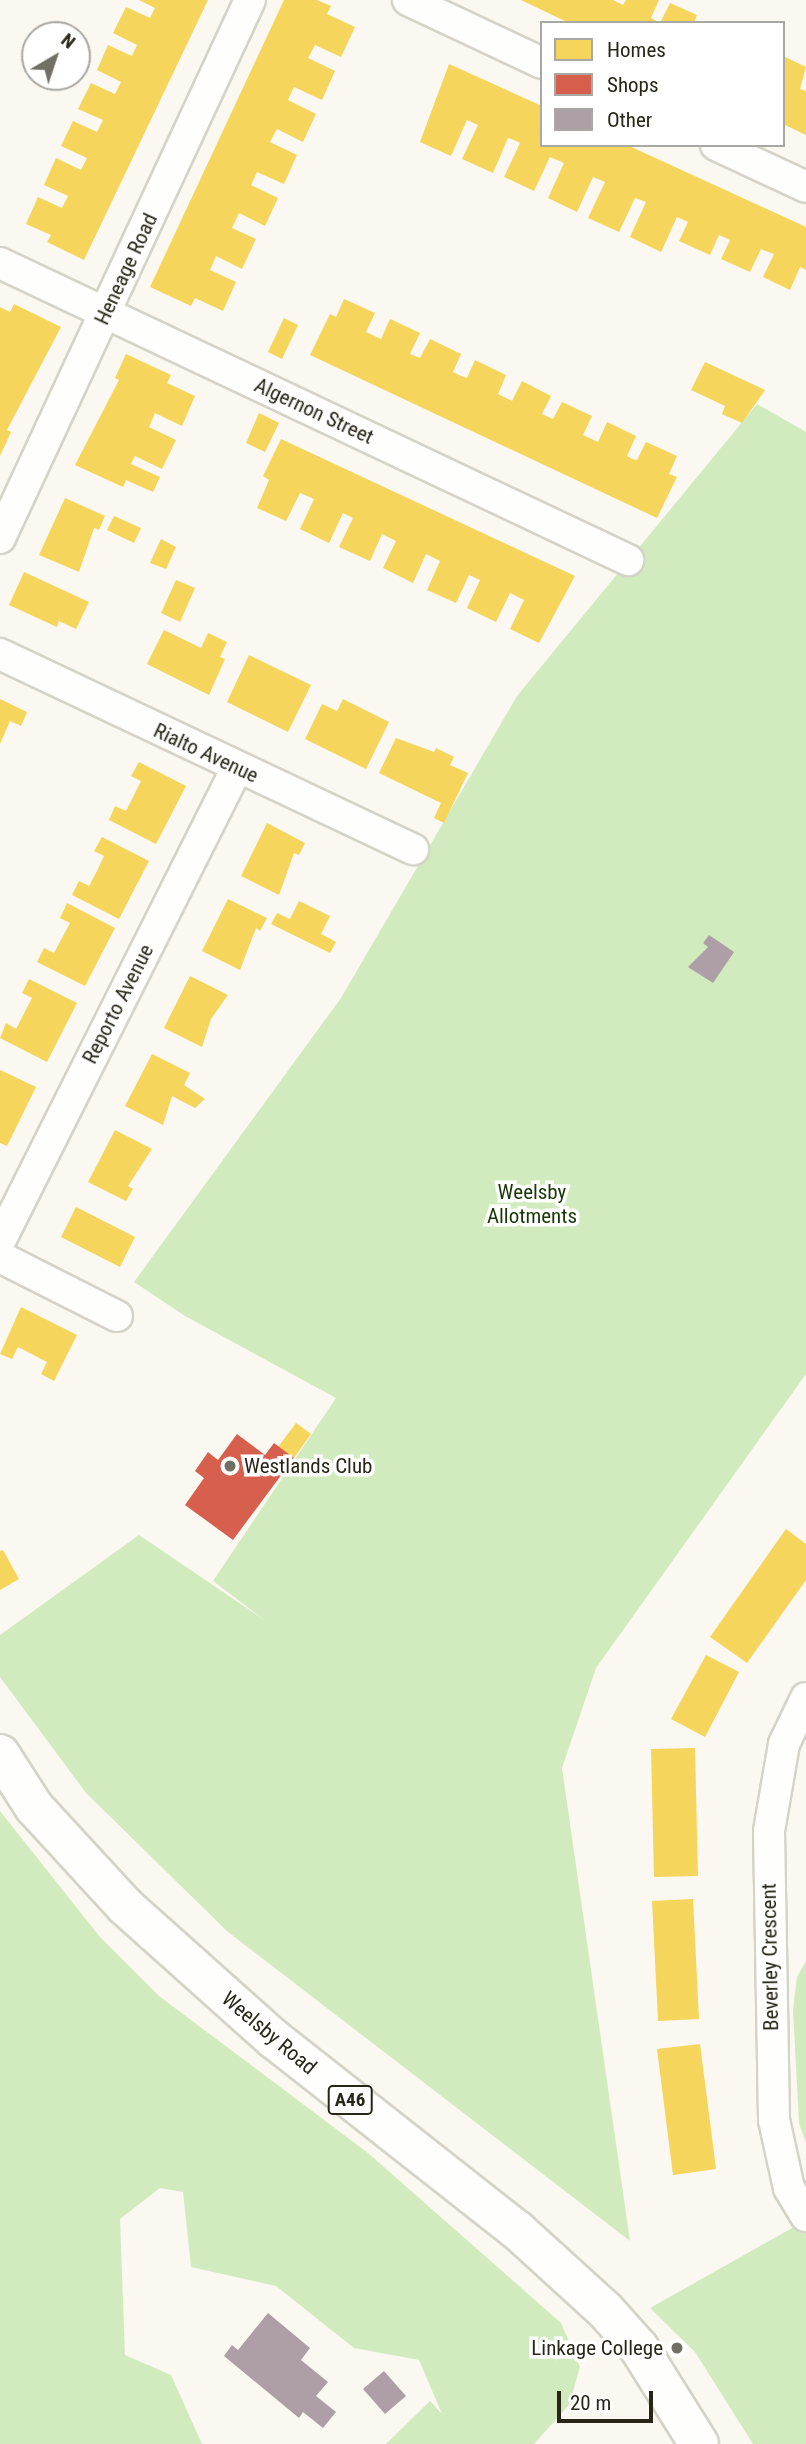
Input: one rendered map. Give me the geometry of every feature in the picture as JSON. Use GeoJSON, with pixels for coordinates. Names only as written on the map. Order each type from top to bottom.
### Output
{"type":"FeatureCollection","features":[{"type":"Feature","properties":{"kind":"main road","name":"Weelsby Road"},"geometry":{"type":"LineString","coordinates":[[0,1754],[34,1807],[125,1906],[274,2039],[517,2230],[605,2310],[639,2348],[699,2444]]}},
{"type":"Feature","properties":{"kind":"street","name":"Heneage Road"},"geometry":{"type":"LineString","coordinates":[[0,538],[250,0]]}},
{"type":"Feature","properties":{"kind":"street"},"geometry":{"type":"LineString","coordinates":[[408,0],[540,62]]}},
{"type":"Feature","properties":{"kind":"street"},"geometry":{"type":"LineString","coordinates":[[720,147],[806,187]]}},
{"type":"Feature","properties":{"kind":"street","name":"Algernon Street"},"geometry":{"type":"LineString","coordinates":[[0,263],[628,560]]}},
{"type":"Feature","properties":{"kind":"street","name":"Rialto Avenue"},"geometry":{"type":"LineString","coordinates":[[0,654],[413,849]]}},
{"type":"Feature","properties":{"kind":"street","name":"Reporto Avenue"},"geometry":{"type":"LineString","coordinates":[[0,1241],[237,768]]}},
{"type":"Feature","properties":{"kind":"street"},"geometry":{"type":"LineString","coordinates":[[0,1256],[117,1316]]}},
{"type":"Feature","properties":{"kind":"street","name":"Beverley Crescent"},"geometry":{"type":"LineString","coordinates":[[806,1698],[784,1744],[769,1831],[774,2120],[789,2188],[806,2217]]}},
{"type":"Feature","properties":{"kind":"green space","name":"Weelsby Allotments"},"geometry":{"type":"Polygon","coordinates":[[[757,404],[806,432],[806,1374],[596,1668],[562,1768],[630,2241],[228,1932],[86,1793],[0,1677],[0,1635],[139,1535],[266,1621],[213,1581],[336,1398],[185,1316],[134,1282],[341,998],[517,696],[757,404]]]}},
{"type":"Feature","properties":{"kind":"green space"},"geometry":{"type":"Polygon","coordinates":[[[0,1811],[100,1937],[159,1996],[368,2153],[561,2323],[580,2367],[569,2405],[534,2444],[386,2444],[430,2401],[442,2414],[419,2360],[354,2348],[276,2286],[191,2267],[183,2192],[160,2188],[120,2219],[125,2355],[171,2375],[202,2444],[0,2444],[0,1811]]]}},
{"type":"Feature","properties":{"kind":"green space"},"geometry":{"type":"Polygon","coordinates":[[[806,1961],[806,2143],[799,2123],[793,2010],[797,1977],[806,1961]]]}},
{"type":"Feature","properties":{"kind":"green space"},"geometry":{"type":"Polygon","coordinates":[[[801,2223],[806,2230],[806,2444],[753,2444],[695,2352],[650,2308],[801,2223]]]}},
{"type":"Feature","properties":{"kind":"building: Homes"},"geometry":{"type":"Polygon","coordinates":[[[139,0],[208,0],[84,260],[47,242],[51,235],[26,224],[38,197],[62,208],[68,196],[44,185],[56,158],[81,170],[87,158],[61,146],[73,121],[97,132],[103,120],[78,109],[87,91],[91,91],[91,83],[115,94],[121,82],[97,70],[108,45],[132,56],[137,45],[113,33],[126,7],[150,18],[155,8],[139,0]]]}},
{"type":"Feature","properties":{"kind":"building: Homes"},"geometry":{"type":"Polygon","coordinates":[[[284,0],[317,0],[331,6],[327,14],[355,27],[341,57],[315,45],[308,58],[335,71],[322,100],[294,87],[288,100],[316,114],[303,142],[277,129],[270,142],[297,155],[284,184],[257,172],[251,185],[278,198],[265,226],[239,213],[232,228],[256,239],[242,269],[216,256],[210,270],[236,282],[223,311],[195,298],[191,306],[150,287],[284,0]]]}},
{"type":"Feature","properties":{"kind":"building: Homes"},"geometry":{"type":"Polygon","coordinates":[[[521,0],[613,0],[623,5],[626,0],[659,0],[651,18],[656,21],[565,21],[521,0]]]}},
{"type":"Feature","properties":{"kind":"building: Homes"},"geometry":{"type":"Polygon","coordinates":[[[670,3],[697,15],[695,21],[661,21],[670,3]]]}},
{"type":"Feature","properties":{"kind":"building: Homes"},"geometry":{"type":"Polygon","coordinates":[[[785,57],[806,67],[800,89],[806,91],[806,135],[785,125],[785,57]]]}},
{"type":"Feature","properties":{"kind":"building: Homes"},"geometry":{"type":"Polygon","coordinates":[[[449,64],[540,105],[540,147],[631,147],[806,227],[806,270],[800,267],[790,290],[763,277],[774,254],[761,249],[750,272],[721,259],[730,240],[719,235],[710,255],[679,241],[688,222],[677,217],[661,252],[630,237],[646,202],[635,198],[619,232],[588,218],[605,182],[593,177],[577,212],[548,198],[564,163],[550,157],[534,191],[504,177],[520,143],[514,140],[508,138],[493,173],[462,159],[478,125],[467,120],[451,156],[420,142],[449,64]]]}},
{"type":"Feature","properties":{"kind":"building: Homes"},"geometry":{"type":"Polygon","coordinates":[[[344,299],[375,313],[366,332],[381,339],[390,319],[420,333],[410,354],[420,358],[430,339],[461,354],[453,372],[461,376],[467,378],[475,360],[506,375],[498,394],[512,401],[522,381],[551,396],[542,414],[553,419],[562,402],[592,416],[583,435],[598,442],[607,422],[636,436],[627,456],[632,459],[637,460],[646,442],[677,456],[669,474],[677,477],[657,518],[310,355],[330,314],[336,317],[344,299]]]}},
{"type":"Feature","properties":{"kind":"building: Homes"},"geometry":{"type":"Polygon","coordinates":[[[14,304],[61,327],[7,430],[11,432],[0,456],[0,307],[10,312],[14,304]]]}},
{"type":"Feature","properties":{"kind":"building: Homes"},"geometry":{"type":"Polygon","coordinates":[[[284,318],[298,325],[282,359],[268,352],[284,318]]]}},
{"type":"Feature","properties":{"kind":"building: Homes"},"geometry":{"type":"Polygon","coordinates":[[[126,354],[171,375],[167,383],[195,396],[182,426],[155,413],[149,427],[176,440],[162,469],[135,456],[131,464],[160,477],[153,492],[126,480],[123,487],[75,465],[119,380],[115,378],[126,354]]]}},
{"type":"Feature","properties":{"kind":"building: Homes"},"geometry":{"type":"Polygon","coordinates":[[[705,362],[765,390],[742,423],[722,414],[725,406],[691,390],[705,362]]]}},
{"type":"Feature","properties":{"kind":"building: Homes"},"geometry":{"type":"Polygon","coordinates":[[[259,413],[279,423],[265,452],[246,443],[259,413]]]}},
{"type":"Feature","properties":{"kind":"building: Homes"},"geometry":{"type":"Polygon","coordinates":[[[281,439],[575,576],[539,643],[510,629],[524,600],[510,593],[496,622],[467,608],[480,580],[469,575],[456,603],[427,590],[440,561],[426,554],[413,583],[383,568],[396,541],[382,534],[370,561],[339,547],[353,518],[343,513],[329,543],[300,529],[314,499],[300,493],[286,521],[257,508],[269,480],[263,476],[281,439]]]}},
{"type":"Feature","properties":{"kind":"building: Homes"},"geometry":{"type":"Polygon","coordinates":[[[65,498],[105,516],[99,530],[94,528],[79,572],[39,555],[65,498]]]}},
{"type":"Feature","properties":{"kind":"building: Homes"},"geometry":{"type":"Polygon","coordinates":[[[114,516],[141,528],[134,543],[107,530],[114,516]]]}},
{"type":"Feature","properties":{"kind":"building: Homes"},"geometry":{"type":"Polygon","coordinates":[[[161,539],[176,547],[166,569],[150,563],[161,539]]]}},
{"type":"Feature","properties":{"kind":"building: Homes"},"geometry":{"type":"Polygon","coordinates":[[[24,572],[89,602],[76,629],[59,621],[57,627],[9,605],[24,572]]]}},
{"type":"Feature","properties":{"kind":"building: Homes"},"geometry":{"type":"Polygon","coordinates":[[[176,580],[195,588],[180,622],[161,613],[176,580]]]}},
{"type":"Feature","properties":{"kind":"building: Homes"},"geometry":{"type":"Polygon","coordinates":[[[164,630],[201,648],[208,633],[227,642],[220,657],[225,659],[209,695],[147,664],[164,630]]]}},
{"type":"Feature","properties":{"kind":"building: Homes"},"geometry":{"type":"Polygon","coordinates":[[[249,655],[311,685],[288,732],[227,702],[249,655]]]}},
{"type":"Feature","properties":{"kind":"building: Homes"},"geometry":{"type":"Polygon","coordinates":[[[0,699],[27,712],[21,726],[10,721],[0,744],[0,699]]]}},
{"type":"Feature","properties":{"kind":"building: Homes"},"geometry":{"type":"Polygon","coordinates":[[[343,699],[389,722],[366,769],[305,739],[322,704],[337,711],[343,699]]]}},
{"type":"Feature","properties":{"kind":"building: Homes"},"geometry":{"type":"Polygon","coordinates":[[[396,738],[434,752],[436,748],[454,757],[450,765],[468,773],[444,823],[434,818],[441,803],[379,773],[396,738]]]}},
{"type":"Feature","properties":{"kind":"building: Homes"},"geometry":{"type":"Polygon","coordinates":[[[139,762],[186,786],[156,844],[109,820],[115,806],[126,811],[141,781],[131,776],[139,762]]]}},
{"type":"Feature","properties":{"kind":"building: Homes"},"geometry":{"type":"Polygon","coordinates":[[[267,823],[305,843],[299,855],[294,853],[279,895],[241,876],[267,823]]]}},
{"type":"Feature","properties":{"kind":"building: Homes"},"geometry":{"type":"Polygon","coordinates":[[[102,837],[149,861],[119,919],[72,895],[79,881],[89,886],[97,871],[104,856],[94,851],[102,837]]]}},
{"type":"Feature","properties":{"kind":"building: Homes"},"geometry":{"type":"Polygon","coordinates":[[[228,899],[267,918],[260,931],[256,928],[240,970],[202,951],[228,899]]]}},
{"type":"Feature","properties":{"kind":"building: Homes"},"geometry":{"type":"Polygon","coordinates":[[[299,901],[330,916],[321,934],[336,942],[330,953],[271,924],[277,913],[290,919],[299,901]]]}},
{"type":"Feature","properties":{"kind":"building: Homes"},"geometry":{"type":"Polygon","coordinates":[[[67,903],[115,928],[85,986],[37,962],[44,948],[54,953],[70,923],[60,918],[67,903]]]}},
{"type":"Feature","properties":{"kind":"building: Homes"},"geometry":{"type":"Polygon","coordinates":[[[190,976],[228,995],[211,1019],[202,1047],[164,1028],[190,976]]]}},
{"type":"Feature","properties":{"kind":"building: Homes"},"geometry":{"type":"Polygon","coordinates":[[[29,979],[77,1003],[47,1062],[0,1038],[6,1023],[16,1029],[32,998],[22,993],[29,979]]]}},
{"type":"Feature","properties":{"kind":"building: Homes"},"geometry":{"type":"Polygon","coordinates":[[[152,1054],[190,1073],[184,1085],[205,1099],[195,1108],[172,1096],[163,1125],[125,1106],[152,1054]]]}},
{"type":"Feature","properties":{"kind":"building: Homes"},"geometry":{"type":"Polygon","coordinates":[[[0,1070],[36,1087],[7,1146],[0,1143],[0,1070]]]}},
{"type":"Feature","properties":{"kind":"building: Homes"},"geometry":{"type":"Polygon","coordinates":[[[115,1130],[152,1149],[128,1186],[133,1189],[126,1201],[88,1182],[115,1130]]]}},
{"type":"Feature","properties":{"kind":"building: Homes"},"geometry":{"type":"Polygon","coordinates":[[[76,1207],[135,1237],[120,1267],[61,1237],[76,1207]]]}},
{"type":"Feature","properties":{"kind":"building: Homes"},"geometry":{"type":"Polygon","coordinates":[[[21,1307],[77,1335],[54,1381],[41,1374],[47,1362],[18,1347],[12,1359],[0,1354],[21,1307]]]}},
{"type":"Feature","properties":{"kind":"building: Homes"},"geometry":{"type":"Polygon","coordinates":[[[296,1423],[311,1434],[294,1458],[278,1447],[296,1423]]]}},
{"type":"Feature","properties":{"kind":"building: Homes"},"geometry":{"type":"Polygon","coordinates":[[[786,1529],[806,1544],[806,1580],[747,1663],[710,1637],[786,1529]]]}},
{"type":"Feature","properties":{"kind":"building: Homes"},"geometry":{"type":"Polygon","coordinates":[[[3,1550],[19,1579],[0,1590],[0,1551],[3,1550]]]}},
{"type":"Feature","properties":{"kind":"building: Homes"},"geometry":{"type":"Polygon","coordinates":[[[706,1655],[739,1672],[705,1737],[671,1719],[706,1655]]]}},
{"type":"Feature","properties":{"kind":"building: Homes"},"geometry":{"type":"Polygon","coordinates":[[[695,1748],[698,1876],[654,1877],[651,1749],[695,1748]]]}},
{"type":"Feature","properties":{"kind":"building: Homes"},"geometry":{"type":"Polygon","coordinates":[[[693,1899],[699,2019],[658,2021],[652,1901],[693,1899]]]}},
{"type":"Feature","properties":{"kind":"building: Homes"},"geometry":{"type":"Polygon","coordinates":[[[700,2044],[716,2169],[673,2175],[657,2049],[700,2044]]]}},
{"type":"Feature","properties":{"kind":"building: Shops"},"geometry":{"type":"Polygon","coordinates":[[[237,1434],[265,1455],[274,1443],[294,1458],[233,1540],[185,1505],[204,1478],[195,1471],[208,1452],[218,1460],[237,1434]]]}},
{"type":"Feature","properties":{"kind":"building: Other"},"geometry":{"type":"Polygon","coordinates":[[[709,935],[734,952],[713,983],[688,967],[708,947],[703,943],[709,935]]]}},
{"type":"Feature","properties":{"kind":"building: Other"},"geometry":{"type":"Polygon","coordinates":[[[268,2313],[310,2348],[301,2360],[328,2382],[316,2396],[336,2412],[323,2428],[303,2412],[299,2418],[224,2356],[232,2345],[238,2350],[268,2313]]]}},
{"type":"Feature","properties":{"kind":"building: Other"},"geometry":{"type":"Polygon","coordinates":[[[384,2371],[406,2396],[385,2414],[363,2389],[384,2371]]]}},
{"type":"Feature","properties":{"kind":"place","name":"Westlands Club"},"geometry":{"type":"Point","coordinates":[230,1466]}},
{"type":"Feature","properties":{"kind":"place","name":"Linkage College"},"geometry":{"type":"Point","coordinates":[677,2348]}}]}
